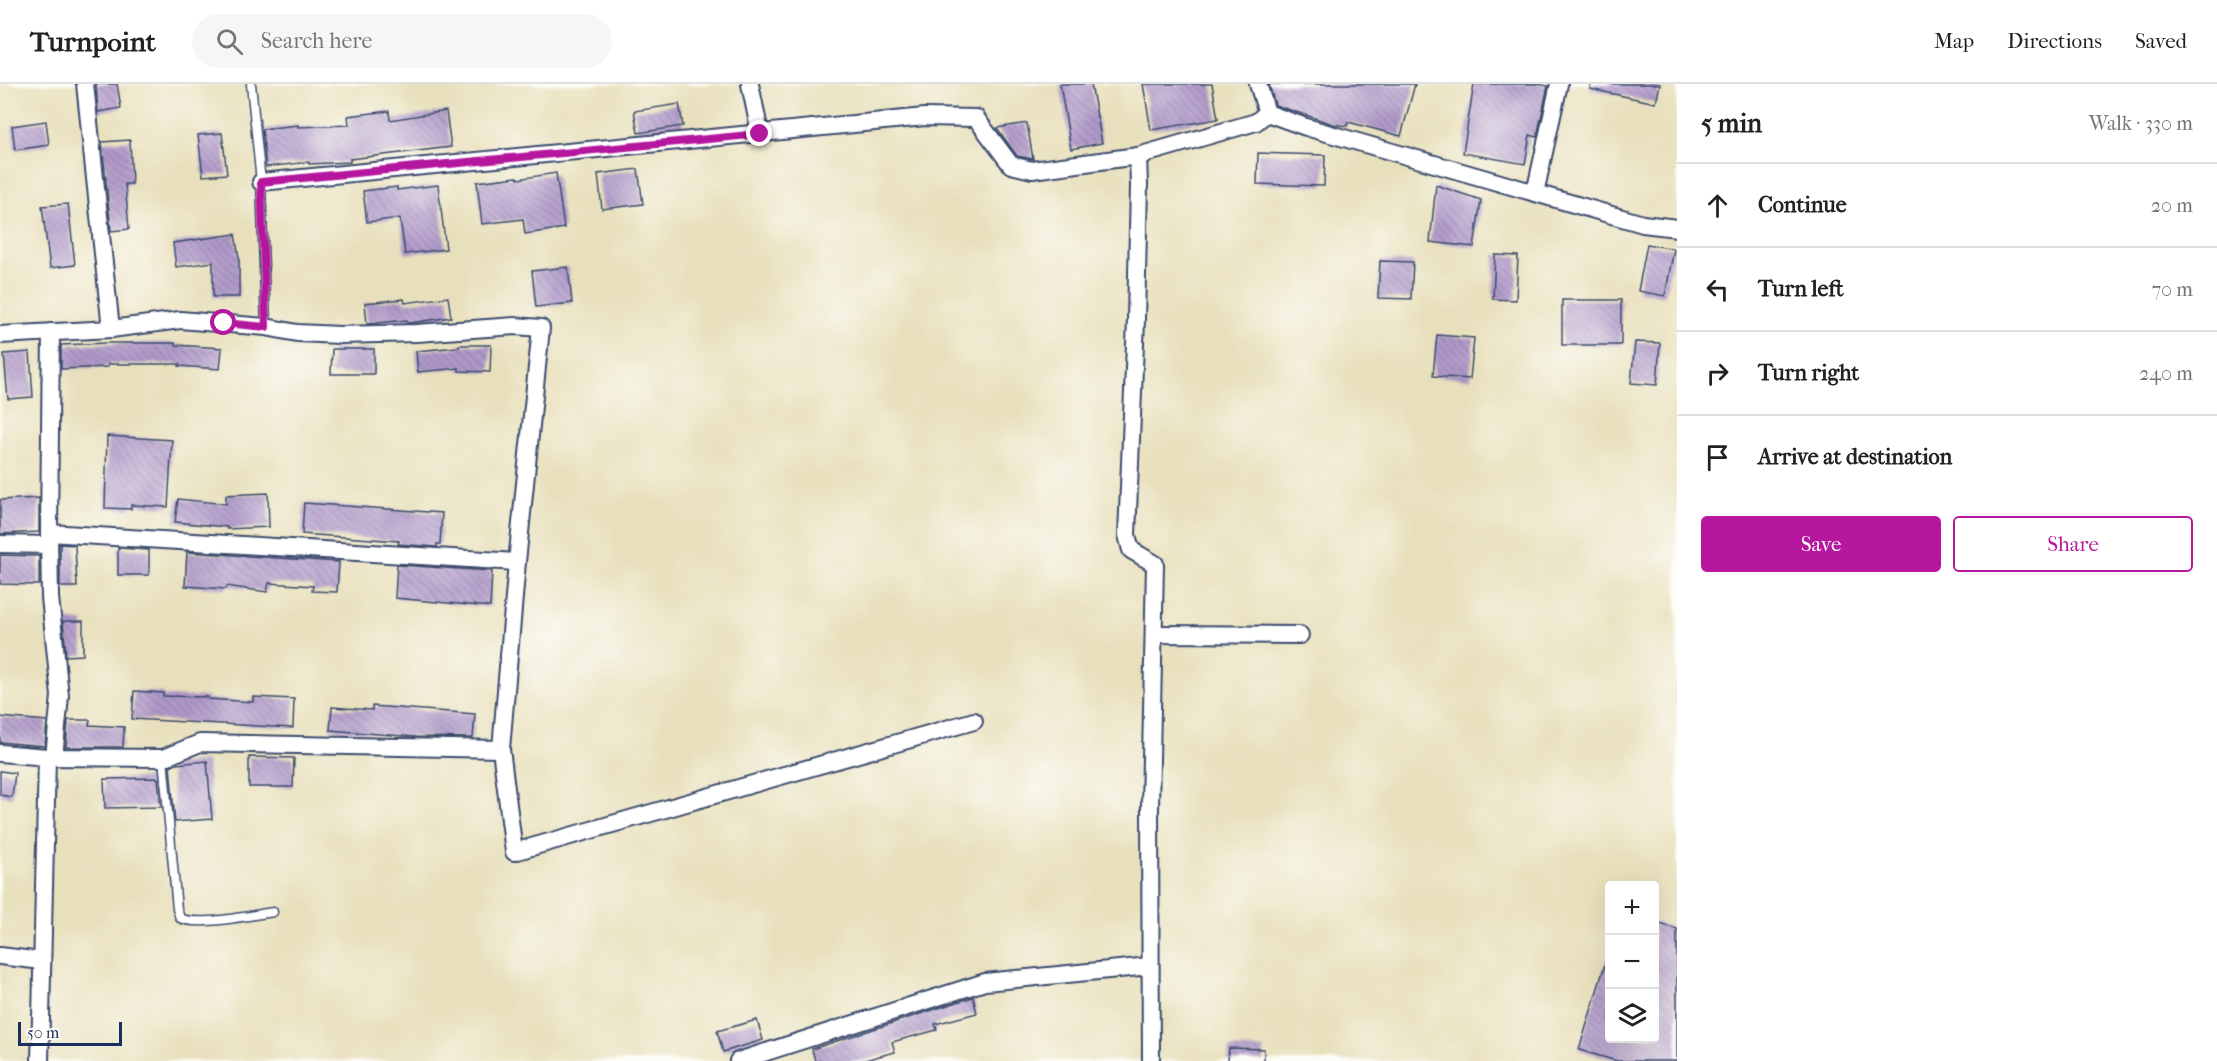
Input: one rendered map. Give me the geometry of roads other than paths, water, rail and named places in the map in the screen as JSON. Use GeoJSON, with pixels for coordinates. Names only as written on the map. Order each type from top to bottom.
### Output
{"type":"FeatureCollection","features":[{"type":"Feature","properties":{"kind":"street"},"geometry":{"type":"LineString","coordinates":[[86,84],[111,329]]}},
{"type":"Feature","properties":{"kind":"street"},"geometry":{"type":"LineString","coordinates":[[750,84],[760,134]]}},
{"type":"Feature","properties":{"kind":"street"},"geometry":{"type":"LineString","coordinates":[[1258,84],[1267,113]]}},
{"type":"Feature","properties":{"kind":"street"},"geometry":{"type":"LineString","coordinates":[[1536,193],[1559,84]]}},
{"type":"Feature","properties":{"kind":"street"},"geometry":{"type":"LineString","coordinates":[[261,182],[925,117],[976,118],[1011,165],[1032,170],[1138,156],[1256,122],[1267,113]]}},
{"type":"Feature","properties":{"kind":"street"},"geometry":{"type":"LineString","coordinates":[[1267,113],[1306,127],[1643,224],[1677,228]]}},
{"type":"Feature","properties":{"kind":"street"},"geometry":{"type":"LineString","coordinates":[[1138,156],[1136,320],[1127,536],[1131,550],[1155,564],[1150,808],[1151,1061]]}},
{"type":"Feature","properties":{"kind":"street"},"geometry":{"type":"LineString","coordinates":[[0,334],[111,329],[180,320],[266,327],[297,333],[340,334],[417,333],[515,326],[542,328],[517,562],[501,749],[514,852],[974,721]]}},
{"type":"Feature","properties":{"kind":"street"},"geometry":{"type":"LineString","coordinates":[[40,1061],[50,757],[60,696],[51,620],[49,539],[51,332]]}},
{"type":"Feature","properties":{"kind":"street"},"geometry":{"type":"LineString","coordinates":[[0,544],[49,539],[517,562]]}},
{"type":"Feature","properties":{"kind":"street"},"geometry":{"type":"LineString","coordinates":[[1154,634],[1300,634]]}},
{"type":"Feature","properties":{"kind":"street"},"geometry":{"type":"LineString","coordinates":[[0,753],[50,757],[163,758],[200,743],[501,749]]}},
{"type":"Feature","properties":{"kind":"street"},"geometry":{"type":"LineString","coordinates":[[0,956],[42,961]]}},
{"type":"Feature","properties":{"kind":"street"},"geometry":{"type":"LineString","coordinates":[[738,1061],[984,982],[1150,966]]}},
{"type":"Feature","properties":{"kind":"lane"},"geometry":{"type":"LineString","coordinates":[[251,84],[261,182],[266,327]]}},
{"type":"Feature","properties":{"kind":"lane"},"geometry":{"type":"LineString","coordinates":[[163,758],[177,909],[180,918],[188,922],[273,912]]}}]}
